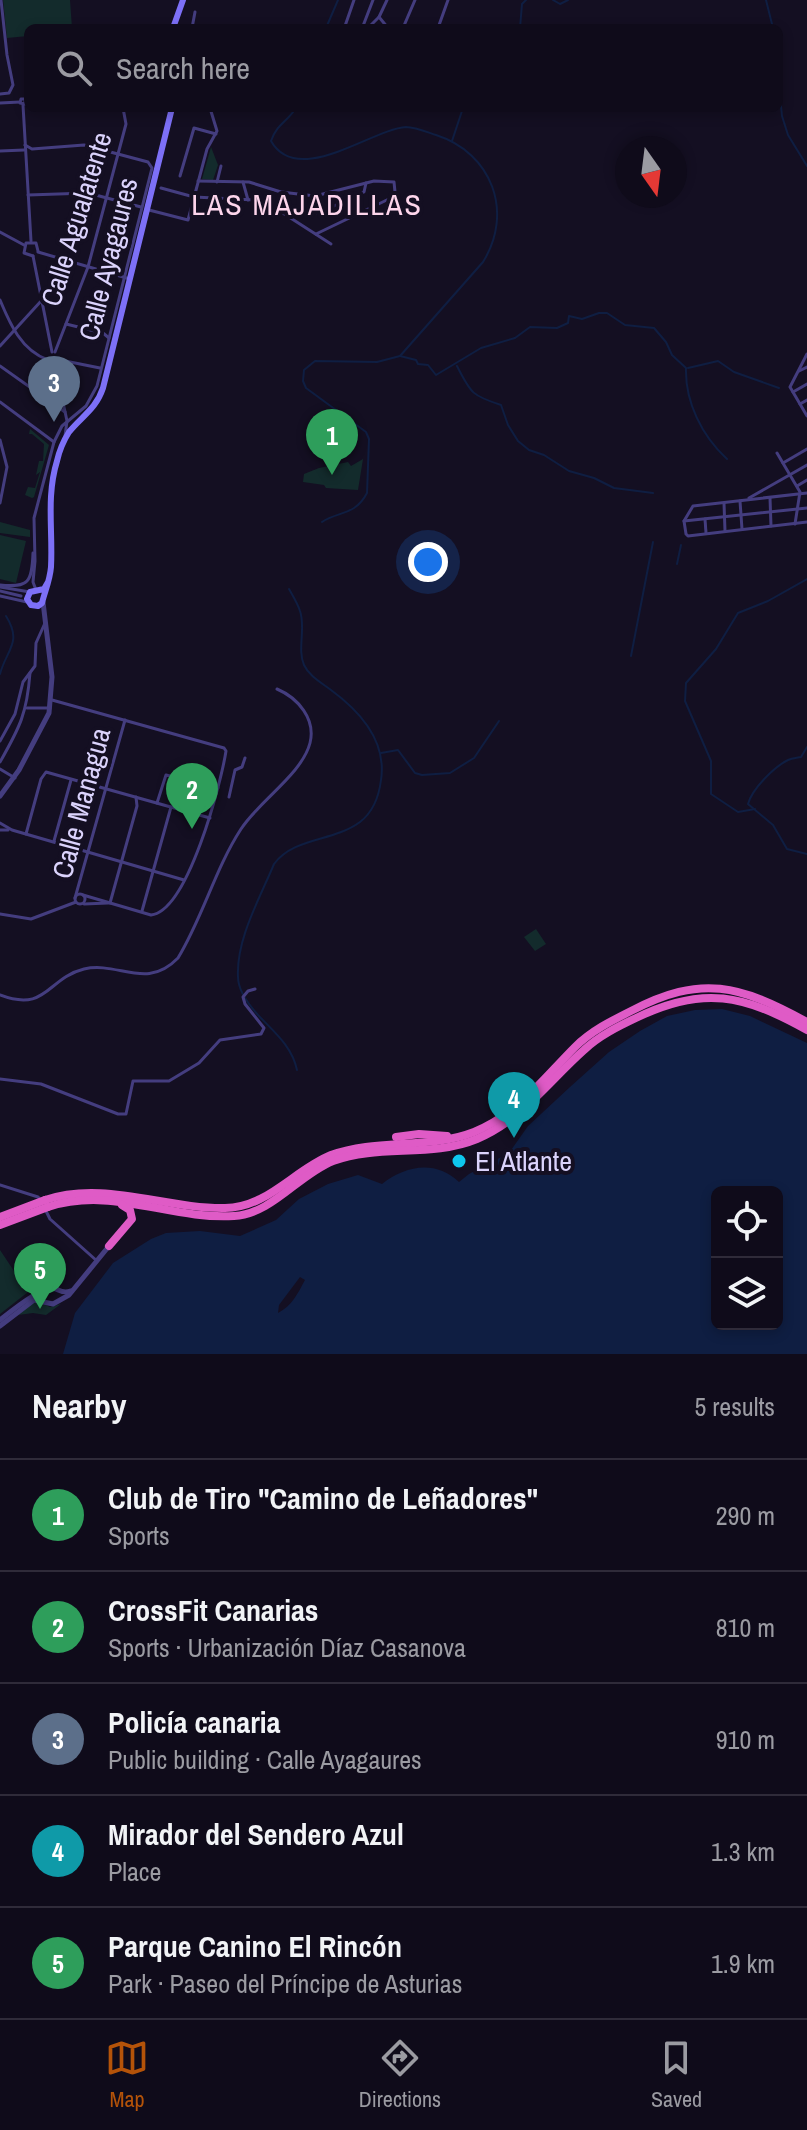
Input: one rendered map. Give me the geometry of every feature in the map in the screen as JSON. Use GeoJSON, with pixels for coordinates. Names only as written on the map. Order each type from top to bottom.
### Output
{"type":"FeatureCollection","features":[{"type":"Feature","properties":{"kind":"highway"},"geometry":{"type":"LineString","coordinates":[[0,1225],[65,1194],[88,1192],[225,1208],[258,1201],[304,1169],[335,1154],[364,1148],[443,1141],[471,1133],[495,1122],[518,1106],[592,1033],[635,1008],[670,994],[700,988],[733,990],[759,997],[807,1022]]}},
{"type":"Feature","properties":{"kind":"highway"},"geometry":{"type":"LineString","coordinates":[[421,1151],[459,1145],[494,1130],[526,1107],[596,1041],[658,1008],[686,999],[717,997],[743,1000],[807,1030]]}},
{"type":"Feature","properties":{"kind":"highway"},"geometry":{"type":"LineString","coordinates":[[500,1131],[528,1109],[552,1083]]}},
{"type":"Feature","properties":{"kind":"highway"},"geometry":{"type":"LineString","coordinates":[[396,1137],[419,1134],[450,1137],[471,1133]]}},
{"type":"Feature","properties":{"kind":"highway"},"geometry":{"type":"LineString","coordinates":[[0,1217],[46,1204],[97,1199],[225,1216],[247,1214],[260,1209],[307,1175],[337,1160],[364,1154],[451,1150],[479,1141]]}},
{"type":"Feature","properties":{"kind":"highway"},"geometry":{"type":"LineString","coordinates":[[258,1201],[299,1167]]}},
{"type":"Feature","properties":{"kind":"highway"},"geometry":{"type":"LineString","coordinates":[[69,1201],[124,1205],[130,1210],[130,1224],[109,1246]]}},
{"type":"Feature","properties":{"kind":"highway"},"geometry":{"type":"LineString","coordinates":[[109,1246],[130,1227],[140,1209],[163,1209]]}},
{"type":"Feature","properties":{"kind":"main road"},"geometry":{"type":"LineString","coordinates":[[174,24],[183,0]]}},
{"type":"Feature","properties":{"kind":"main road"},"geometry":{"type":"LineString","coordinates":[[48,582],[44,589],[33,591],[27,599],[31,605],[38,606],[43,599],[48,582],[51,566],[50,501],[56,464],[69,432],[100,399],[127,278],[136,258],[145,208],[171,112]]}},
{"type":"Feature","properties":{"kind":"main road"},"geometry":{"type":"LineString","coordinates":[[33,591],[43,599]]}},
{"type":"Feature","properties":{"kind":"street"},"geometry":{"type":"LineString","coordinates":[[0,94],[9,93],[13,85],[1,0]]}},
{"type":"Feature","properties":{"kind":"street"},"geometry":{"type":"LineString","coordinates":[[346,24],[354,0]]}},
{"type":"Feature","properties":{"kind":"street"},"geometry":{"type":"LineString","coordinates":[[364,24],[373,0]]}},
{"type":"Feature","properties":{"kind":"street"},"geometry":{"type":"LineString","coordinates":[[371,24],[379,17],[387,0]]}},
{"type":"Feature","properties":{"kind":"street"},"geometry":{"type":"LineString","coordinates":[[405,24],[415,0]]}},
{"type":"Feature","properties":{"kind":"street"},"geometry":{"type":"LineString","coordinates":[[439,24],[448,0]]}},
{"type":"Feature","properties":{"kind":"street"},"geometry":{"type":"LineString","coordinates":[[193,24],[195,12]]}},
{"type":"Feature","properties":{"kind":"street"},"geometry":{"type":"LineString","coordinates":[[379,17],[385,24]]}},
{"type":"Feature","properties":{"kind":"street"},"geometry":{"type":"LineString","coordinates":[[0,103],[24,102]]}},
{"type":"Feature","properties":{"kind":"street"},"geometry":{"type":"LineString","coordinates":[[24,112],[31,241]]}},
{"type":"Feature","properties":{"kind":"street","name":"Calle Agualatente"},"geometry":{"type":"LineString","coordinates":[[48,360],[59,342],[88,267],[126,124],[124,112]]}},
{"type":"Feature","properties":{"kind":"street"},"geometry":{"type":"LineString","coordinates":[[28,195],[81,192],[188,220],[207,149],[216,134],[211,112]]}},
{"type":"Feature","properties":{"kind":"street"},"geometry":{"type":"LineString","coordinates":[[180,176],[194,128],[216,134]]}},
{"type":"Feature","properties":{"kind":"street"},"geometry":{"type":"LineString","coordinates":[[0,151],[84,145],[118,154]]}},
{"type":"Feature","properties":{"kind":"street","name":"Calle Ayagaures"},"geometry":{"type":"LineString","coordinates":[[34,546],[34,518],[56,434],[92,398],[145,208],[151,164],[118,154]]}},
{"type":"Feature","properties":{"kind":"street"},"geometry":{"type":"LineString","coordinates":[[217,182],[221,166]]}},
{"type":"Feature","properties":{"kind":"street"},"geometry":{"type":"LineString","coordinates":[[198,181],[243,182],[315,196],[366,183],[394,182],[395,192],[391,198],[316,234]]}},
{"type":"Feature","properties":{"kind":"street"},"geometry":{"type":"LineString","coordinates":[[243,182],[248,200]]}},
{"type":"Feature","properties":{"kind":"street"},"geometry":{"type":"LineString","coordinates":[[161,188],[194,197],[248,200],[314,212],[323,211],[364,192],[366,183]]}},
{"type":"Feature","properties":{"kind":"street"},"geometry":{"type":"LineString","coordinates":[[314,212],[315,196]]}},
{"type":"Feature","properties":{"kind":"street"},"geometry":{"type":"LineString","coordinates":[[272,206],[331,244]]}},
{"type":"Feature","properties":{"kind":"street"},"geometry":{"type":"LineString","coordinates":[[0,232],[24,245]]}},
{"type":"Feature","properties":{"kind":"street"},"geometry":{"type":"LineString","coordinates":[[24,245],[31,241]]}},
{"type":"Feature","properties":{"kind":"street"},"geometry":{"type":"LineString","coordinates":[[31,241],[37,244],[38,252]]}},
{"type":"Feature","properties":{"kind":"street"},"geometry":{"type":"LineString","coordinates":[[24,245],[24,253],[33,256]]}},
{"type":"Feature","properties":{"kind":"street"},"geometry":{"type":"LineString","coordinates":[[38,252],[127,278]]}},
{"type":"Feature","properties":{"kind":"street"},"geometry":{"type":"LineString","coordinates":[[33,256],[38,252]]}},
{"type":"Feature","properties":{"kind":"street"},"geometry":{"type":"LineString","coordinates":[[33,256],[50,342],[60,360]]}},
{"type":"Feature","properties":{"kind":"street"},"geometry":{"type":"LineString","coordinates":[[0,300],[13,331],[39,357],[55,365],[67,421],[65,441]]}},
{"type":"Feature","properties":{"kind":"street"},"geometry":{"type":"LineString","coordinates":[[0,346],[42,300]]}},
{"type":"Feature","properties":{"kind":"street"},"geometry":{"type":"LineString","coordinates":[[66,324],[103,333],[109,338]]}},
{"type":"Feature","properties":{"kind":"street","name":"Calle Agualatente"},"geometry":{"type":"LineString","coordinates":[[50,342],[59,342]]}},
{"type":"Feature","properties":{"kind":"street"},"geometry":{"type":"LineString","coordinates":[[807,354],[790,387],[807,416]]}},
{"type":"Feature","properties":{"kind":"street"},"geometry":{"type":"LineString","coordinates":[[55,365],[60,360]]}},
{"type":"Feature","properties":{"kind":"street"},"geometry":{"type":"LineString","coordinates":[[60,360],[101,368]]}},
{"type":"Feature","properties":{"kind":"street"},"geometry":{"type":"LineString","coordinates":[[0,366],[65,412]]}},
{"type":"Feature","properties":{"kind":"street"},"geometry":{"type":"LineString","coordinates":[[795,373],[807,367]]}},
{"type":"Feature","properties":{"kind":"street"},"geometry":{"type":"LineString","coordinates":[[793,392],[807,384]]}},
{"type":"Feature","properties":{"kind":"street"},"geometry":{"type":"LineString","coordinates":[[800,404],[807,400]]}},
{"type":"Feature","properties":{"kind":"street"},"geometry":{"type":"LineString","coordinates":[[0,402],[54,442]]}},
{"type":"Feature","properties":{"kind":"street"},"geometry":{"type":"LineString","coordinates":[[0,440],[7,467],[0,503]]}},
{"type":"Feature","properties":{"kind":"street"},"geometry":{"type":"LineString","coordinates":[[783,463],[807,449]]}},
{"type":"Feature","properties":{"kind":"street"},"geometry":{"type":"LineString","coordinates":[[777,453],[800,494],[795,524]]}},
{"type":"Feature","properties":{"kind":"street"},"geometry":{"type":"LineString","coordinates":[[743,500],[807,465]]}},
{"type":"Feature","properties":{"kind":"street"},"geometry":{"type":"LineString","coordinates":[[797,486],[807,480]]}},
{"type":"Feature","properties":{"kind":"street"},"geometry":{"type":"LineString","coordinates":[[807,493],[693,506],[684,521],[686,534],[807,522]]}},
{"type":"Feature","properties":{"kind":"street"},"geometry":{"type":"LineString","coordinates":[[770,498],[771,526]]}},
{"type":"Feature","properties":{"kind":"street"},"geometry":{"type":"LineString","coordinates":[[742,529],[743,500]]}},
{"type":"Feature","properties":{"kind":"street"},"geometry":{"type":"LineString","coordinates":[[724,503],[725,531]]}},
{"type":"Feature","properties":{"kind":"street"},"geometry":{"type":"LineString","coordinates":[[684,521],[807,508]]}},
{"type":"Feature","properties":{"kind":"street"},"geometry":{"type":"LineString","coordinates":[[705,519],[706,533]]}},
{"type":"Feature","properties":{"kind":"street"},"geometry":{"type":"LineString","coordinates":[[0,590],[18,587],[28,581],[34,546]]}},
{"type":"Feature","properties":{"kind":"street"},"geometry":{"type":"LineString","coordinates":[[0,590],[33,591],[34,546]]}},
{"type":"Feature","properties":{"kind":"street"},"geometry":{"type":"LineString","coordinates":[[0,590],[21,596]]}},
{"type":"Feature","properties":{"kind":"street"},"geometry":{"type":"LineString","coordinates":[[0,590],[31,605],[41,613],[45,623],[36,643],[35,663],[23,682],[15,714],[0,741]]}},
{"type":"Feature","properties":{"kind":"street"},"geometry":{"type":"LineString","coordinates":[[0,796],[15,778],[50,708],[51,665],[43,599]]}},
{"type":"Feature","properties":{"kind":"street"},"geometry":{"type":"LineString","coordinates":[[0,762],[27,708],[30,673]]}},
{"type":"Feature","properties":{"kind":"street"},"geometry":{"type":"LineString","coordinates":[[0,995],[24,1002],[41,996],[81,969],[151,974],[166,968],[178,958],[240,830],[301,762],[310,743],[311,729],[307,715],[294,698],[277,689]]}},
{"type":"Feature","properties":{"kind":"street"},"geometry":{"type":"LineString","coordinates":[[51,699],[226,751],[210,818],[184,880],[161,912],[157,915],[141,912],[83,895]]}},
{"type":"Feature","properties":{"kind":"street"},"geometry":{"type":"LineString","coordinates":[[27,708],[50,708]]}},
{"type":"Feature","properties":{"kind":"street","name":"Calle Managua"},"geometry":{"type":"LineString","coordinates":[[77,901],[125,720]]}},
{"type":"Feature","properties":{"kind":"street"},"geometry":{"type":"LineString","coordinates":[[223,767],[235,770],[242,767],[245,758]]}},
{"type":"Feature","properties":{"kind":"street"},"geometry":{"type":"LineString","coordinates":[[0,769],[15,778]]}},
{"type":"Feature","properties":{"kind":"street"},"geometry":{"type":"LineString","coordinates":[[229,797],[235,770]]}},
{"type":"Feature","properties":{"kind":"street"},"geometry":{"type":"LineString","coordinates":[[26,834],[42,776],[47,772],[210,818]]}},
{"type":"Feature","properties":{"kind":"street"},"geometry":{"type":"LineString","coordinates":[[157,803],[166,775],[218,788]]}},
{"type":"Feature","properties":{"kind":"street"},"geometry":{"type":"LineString","coordinates":[[54,841],[72,778]]}},
{"type":"Feature","properties":{"kind":"street"},"geometry":{"type":"LineString","coordinates":[[109,903],[137,806],[136,797]]}},
{"type":"Feature","properties":{"kind":"street"},"geometry":{"type":"LineString","coordinates":[[141,912],[171,807]]}},
{"type":"Feature","properties":{"kind":"street"},"geometry":{"type":"LineString","coordinates":[[0,823],[12,830],[184,880]]}},
{"type":"Feature","properties":{"kind":"street"},"geometry":{"type":"LineString","coordinates":[[0,830],[12,830]]}},
{"type":"Feature","properties":{"kind":"street"},"geometry":{"type":"LineString","coordinates":[[77,901],[83,895]]}},
{"type":"Feature","properties":{"kind":"street"},"geometry":{"type":"LineString","coordinates":[[0,914],[31,919],[77,901],[85,901],[83,895]]}},
{"type":"Feature","properties":{"kind":"street"},"geometry":{"type":"LineString","coordinates":[[77,901],[109,903]]}},
{"type":"Feature","properties":{"kind":"street"},"geometry":{"type":"LineString","coordinates":[[0,1079],[41,1084],[118,1114],[126,1114],[133,1081],[169,1081],[199,1063],[216,1042],[261,1034],[264,1028],[243,997],[255,989]]}},
{"type":"Feature","properties":{"kind":"street"},"geometry":{"type":"LineString","coordinates":[[0,1185],[39,1198],[50,1219],[97,1261]]}},
{"type":"Feature","properties":{"kind":"street"},"geometry":{"type":"LineString","coordinates":[[43,1297],[47,1304],[69,1295],[109,1246]]}},
{"type":"Feature","properties":{"kind":"street"},"geometry":{"type":"LineString","coordinates":[[0,1323],[30,1302],[43,1297],[49,1288],[62,1293],[72,1290]]}},
{"type":"Feature","properties":{"kind":"street"},"geometry":{"type":"LineString","coordinates":[[55,1303],[58,1298],[56,1291]]}},
{"type":"Feature","properties":{"kind":"green space"},"geometry":{"type":"Polygon","coordinates":[[[3,0],[70,0],[72,24],[24,24],[24,36],[7,38],[3,0]]]}},
{"type":"Feature","properties":{"kind":"green space"},"geometry":{"type":"Polygon","coordinates":[[[211,147],[218,165],[213,180],[202,179],[211,147]]]}},
{"type":"Feature","properties":{"kind":"green space"},"geometry":{"type":"Polygon","coordinates":[[[30,429],[49,445],[32,498],[25,495],[28,487],[35,488],[40,472],[36,475],[39,461],[43,461],[44,444],[29,434],[30,429]]]}},
{"type":"Feature","properties":{"kind":"green space"},"geometry":{"type":"Polygon","coordinates":[[[363,459],[358,490],[326,488],[303,482],[304,474],[319,468],[348,462],[351,466],[363,459]]]}},
{"type":"Feature","properties":{"kind":"green space"},"geometry":{"type":"Polygon","coordinates":[[[0,522],[30,530],[30,537],[0,533],[0,522]]]}},
{"type":"Feature","properties":{"kind":"green space"},"geometry":{"type":"Polygon","coordinates":[[[0,535],[26,541],[16,583],[0,579],[0,535]]]}},
{"type":"Feature","properties":{"kind":"green space"},"geometry":{"type":"Polygon","coordinates":[[[536,929],[546,944],[535,951],[524,937],[536,929]]]}},
{"type":"Feature","properties":{"kind":"green space"},"geometry":{"type":"Polygon","coordinates":[[[0,1250],[28,1292],[0,1314],[0,1250]]]}},
{"type":"Feature","properties":{"kind":"green space"},"geometry":{"type":"Polygon","coordinates":[[[33,1303],[50,1307],[61,1304],[46,1315],[18,1315],[33,1303]]]}},
{"type":"Feature","properties":{"kind":"water"},"geometry":{"type":"Polygon","coordinates":[[[722,1009],[750,1016],[807,1043],[807,1354],[63,1354],[75,1313],[113,1263],[151,1239],[166,1233],[200,1231],[240,1236],[276,1220],[299,1199],[328,1184],[358,1175],[382,1184],[411,1169],[431,1168],[441,1170],[459,1182],[509,1153],[528,1126],[609,1052],[667,1016],[695,1010],[722,1009]],[[300,1277],[279,1305],[278,1313],[287,1307],[305,1280],[300,1277]]]}},
{"type":"Feature","properties":{"kind":"waterway"},"geometry":{"type":"LineString","coordinates":[[328,24],[338,0]]}},
{"type":"Feature","properties":{"kind":"waterway"},"geometry":{"type":"LineString","coordinates":[[520,24],[522,4],[526,0]]}},
{"type":"Feature","properties":{"kind":"waterway"},"geometry":{"type":"LineString","coordinates":[[553,0],[560,4],[568,0]]}},
{"type":"Feature","properties":{"kind":"waterway"},"geometry":{"type":"LineString","coordinates":[[766,0],[772,24]]}},
{"type":"Feature","properties":{"kind":"waterway"},"geometry":{"type":"LineString","coordinates":[[293,112],[271,141],[283,154],[299,159],[317,158],[392,130],[406,127],[417,129],[455,144],[471,155],[484,170],[497,205],[497,224],[483,262],[400,356],[377,362],[315,361],[304,370],[306,388],[366,432],[369,439],[367,493],[357,506],[322,522]]}},
{"type":"Feature","properties":{"kind":"waterway"},"geometry":{"type":"LineString","coordinates":[[452,141],[462,112]]}},
{"type":"Feature","properties":{"kind":"waterway"},"geometry":{"type":"LineString","coordinates":[[782,112],[788,135],[807,166]]}},
{"type":"Feature","properties":{"kind":"waterway"},"geometry":{"type":"LineString","coordinates":[[400,356],[428,365],[436,375],[481,348],[515,338],[530,327],[557,328],[568,323],[569,316],[582,319],[607,313],[625,325],[654,328],[666,342],[672,355],[686,368],[688,393],[697,418],[710,440],[727,459]]}},
{"type":"Feature","properties":{"kind":"waterway"},"geometry":{"type":"LineString","coordinates":[[688,368],[718,361],[734,372],[779,388]]}},
{"type":"Feature","properties":{"kind":"waterway"},"geometry":{"type":"LineString","coordinates":[[457,366],[474,393],[501,405],[508,425],[518,441],[529,450],[544,455],[569,471],[614,488],[653,493]]}},
{"type":"Feature","properties":{"kind":"waterway"},"geometry":{"type":"LineString","coordinates":[[631,656],[653,542]]}},
{"type":"Feature","properties":{"kind":"waterway"},"geometry":{"type":"LineString","coordinates":[[677,564],[681,545]]}},
{"type":"Feature","properties":{"kind":"waterway"},"geometry":{"type":"LineString","coordinates":[[755,809],[738,812],[711,794],[711,761],[685,701],[686,683],[716,649],[738,613],[768,601],[807,579]]}},
{"type":"Feature","properties":{"kind":"waterway"},"geometry":{"type":"LineString","coordinates":[[289,589],[302,618],[301,652],[306,669],[362,718],[376,740],[382,766],[377,798],[365,818],[338,833],[292,849],[274,864],[241,948],[238,963],[240,987],[251,1007],[287,1047],[297,1070]]}},
{"type":"Feature","properties":{"kind":"waterway"},"geometry":{"type":"LineString","coordinates":[[0,674],[13,640],[6,616]]}},
{"type":"Feature","properties":{"kind":"waterway"},"geometry":{"type":"LineString","coordinates":[[381,753],[398,750],[415,773],[450,773],[474,758],[499,721]]}},
{"type":"Feature","properties":{"kind":"waterway"},"geometry":{"type":"LineString","coordinates":[[807,747],[801,757],[782,763],[770,773],[748,804],[773,825],[787,849],[807,854]]}},
{"type":"Feature","properties":{"kind":"place","name":"Policía canaria"},"geometry":{"type":"Point","coordinates":[54,422]}},
{"type":"Feature","properties":{"kind":"place","name":"Club de Tiro \"Camino de Leñadores\""},"geometry":{"type":"Point","coordinates":[332,475]}},
{"type":"Feature","properties":{"kind":"place","name":"CrossFit Canarias"},"geometry":{"type":"Point","coordinates":[192,829]}},
{"type":"Feature","properties":{"kind":"place","name":"Mirador del Sendero Azul"},"geometry":{"type":"Point","coordinates":[514,1138]}},
{"type":"Feature","properties":{"kind":"place","name":"El Atlante"},"geometry":{"type":"Point","coordinates":[459,1161]}},
{"type":"Feature","properties":{"kind":"place","name":"Parque Canino El Rincón"},"geometry":{"type":"Point","coordinates":[40,1309]}},
{"type":"Feature","properties":{"kind":"district","name":"LAS MAJADILLAS"},"geometry":{"type":"Point","coordinates":[307,204]}}]}
